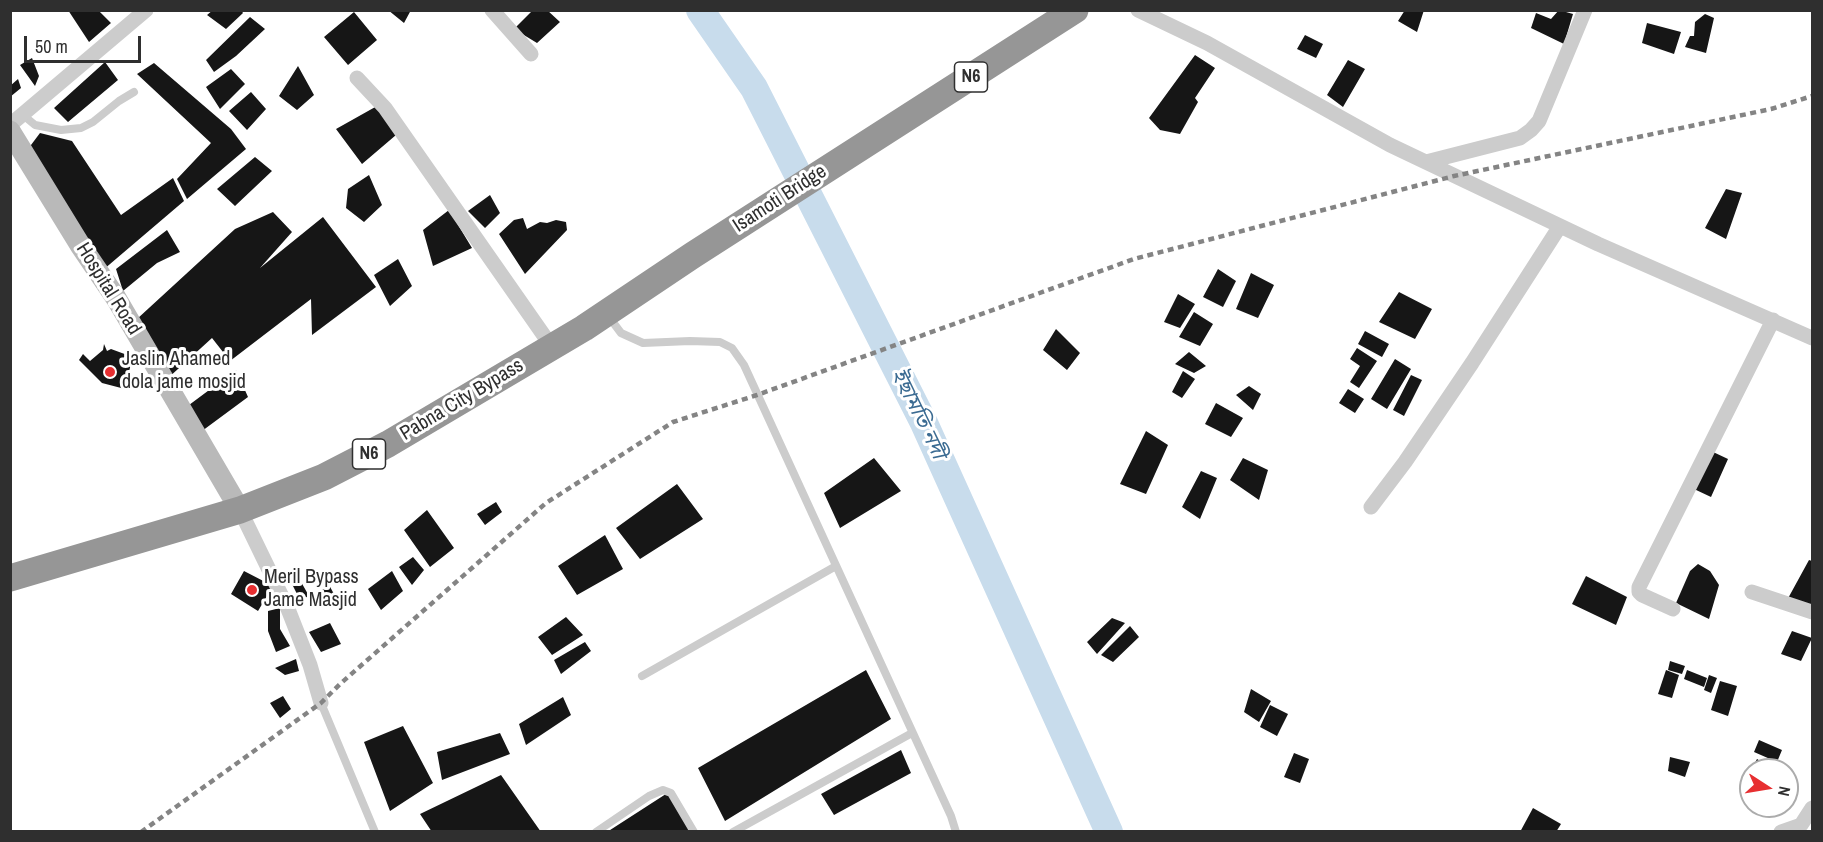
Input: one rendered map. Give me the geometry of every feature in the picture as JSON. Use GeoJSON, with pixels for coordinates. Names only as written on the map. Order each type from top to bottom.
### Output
{"type":"FeatureCollection","features":[{"type":"Feature","properties":{"kind":"highway","name":"Isamoti Bridge"},"geometry":{"type":"LineString","coordinates":[[693,255],[1076,10]]}},
{"type":"Feature","properties":{"kind":"highway","name":"Pabna City Bypass"},"geometry":{"type":"LineString","coordinates":[[10,578],[240,510],[324,477],[388,444],[552,347],[693,255]]}},
{"type":"Feature","properties":{"kind":"main road","name":"Hospital Road"},"geometry":{"type":"LineString","coordinates":[[17,123],[80,245],[116,298],[240,510]]}},
{"type":"Feature","properties":{"kind":"street"},"geometry":{"type":"LineString","coordinates":[[10,125],[17,123],[146,10]]}},
{"type":"Feature","properties":{"kind":"street"},"geometry":{"type":"LineString","coordinates":[[492,10],[531,54]]}},
{"type":"Feature","properties":{"kind":"street"},"geometry":{"type":"LineString","coordinates":[[1138,10],[1207,43],[1390,145],[1560,226],[1812,338]]}},
{"type":"Feature","properties":{"kind":"street"},"geometry":{"type":"LineString","coordinates":[[1426,162],[1520,138],[1532,130],[1539,120],[1585,10]]}},
{"type":"Feature","properties":{"kind":"street"},"geometry":{"type":"LineString","coordinates":[[357,78],[385,108],[552,347]]}},
{"type":"Feature","properties":{"kind":"street"},"geometry":{"type":"LineString","coordinates":[[1371,507],[1405,462],[1472,363],[1560,226]]}},
{"type":"Feature","properties":{"kind":"street"},"geometry":{"type":"LineString","coordinates":[[1673,609],[1642,595],[1639,587],[1773,320]]}},
{"type":"Feature","properties":{"kind":"street"},"geometry":{"type":"LineString","coordinates":[[240,510],[288,609],[310,665],[321,703]]}},
{"type":"Feature","properties":{"kind":"street"},"geometry":{"type":"LineString","coordinates":[[1752,592],[1812,612]]}},
{"type":"Feature","properties":{"kind":"street"},"geometry":{"type":"LineString","coordinates":[[1781,831],[1801,825],[1812,808]]}},
{"type":"Feature","properties":{"kind":"lane"},"geometry":{"type":"LineString","coordinates":[[17,123],[61,130],[81,128],[134,92]]}},
{"type":"Feature","properties":{"kind":"lane"},"geometry":{"type":"LineString","coordinates":[[606,313],[621,333],[643,343],[720,342],[732,348],[744,365],[956,831]]}},
{"type":"Feature","properties":{"kind":"lane"},"geometry":{"type":"LineString","coordinates":[[642,676],[836,566]]}},
{"type":"Feature","properties":{"kind":"lane"},"geometry":{"type":"LineString","coordinates":[[321,703],[375,831]]}},
{"type":"Feature","properties":{"kind":"lane"},"geometry":{"type":"LineString","coordinates":[[733,831],[912,732]]}},
{"type":"Feature","properties":{"kind":"lane"},"geometry":{"type":"LineString","coordinates":[[596,831],[661,790],[672,793],[694,831]]}},
{"type":"Feature","properties":{"kind":"building"},"geometry":{"type":"Polygon","coordinates":[[[68,10],[98,10],[111,23],[89,42],[68,10]]]}},
{"type":"Feature","properties":{"kind":"building"},"geometry":{"type":"Polygon","coordinates":[[[213,10],[241,10],[243,13],[226,29],[207,15],[213,10]]]}},
{"type":"Feature","properties":{"kind":"building"},"geometry":{"type":"Polygon","coordinates":[[[388,10],[411,10],[404,23],[388,10]]]}},
{"type":"Feature","properties":{"kind":"building"},"geometry":{"type":"Polygon","coordinates":[[[533,10],[547,10],[560,22],[537,43],[514,29],[533,10]]]}},
{"type":"Feature","properties":{"kind":"building"},"geometry":{"type":"Polygon","coordinates":[[[1405,10],[1424,10],[1417,32],[1398,21],[1405,10]]]}},
{"type":"Feature","properties":{"kind":"building"},"geometry":{"type":"Polygon","coordinates":[[[1559,10],[1573,14],[1564,44],[1531,28],[1536,13],[1551,19],[1559,10]]]}},
{"type":"Feature","properties":{"kind":"building"},"geometry":{"type":"Polygon","coordinates":[[[354,12],[377,40],[348,65],[324,37],[354,12]]]}},
{"type":"Feature","properties":{"kind":"building"},"geometry":{"type":"Polygon","coordinates":[[[1705,14],[1714,18],[1706,53],[1685,47],[1690,36],[1694,36],[1695,22],[1705,14]]]}},
{"type":"Feature","properties":{"kind":"building"},"geometry":{"type":"Polygon","coordinates":[[[250,17],[265,29],[236,56],[214,72],[206,60],[250,17]]]}},
{"type":"Feature","properties":{"kind":"building"},"geometry":{"type":"Polygon","coordinates":[[[1647,23],[1681,32],[1674,54],[1642,43],[1647,23]]]}},
{"type":"Feature","properties":{"kind":"building"},"geometry":{"type":"Polygon","coordinates":[[[1305,35],[1323,44],[1316,58],[1297,49],[1305,35]]]}},
{"type":"Feature","properties":{"kind":"building"},"geometry":{"type":"Polygon","coordinates":[[[1195,55],[1215,68],[1195,98],[1198,102],[1180,134],[1160,130],[1149,118],[1195,55]]]}},
{"type":"Feature","properties":{"kind":"building"},"geometry":{"type":"Polygon","coordinates":[[[32,58],[39,76],[35,86],[20,65],[32,58]]]}},
{"type":"Feature","properties":{"kind":"building"},"geometry":{"type":"Polygon","coordinates":[[[1348,60],[1365,69],[1343,107],[1327,95],[1348,60]]]}},
{"type":"Feature","properties":{"kind":"building"},"geometry":{"type":"Polygon","coordinates":[[[105,62],[118,80],[68,122],[54,108],[105,62]]]}},
{"type":"Feature","properties":{"kind":"building"},"geometry":{"type":"Polygon","coordinates":[[[154,63],[231,129],[246,149],[187,199],[177,179],[211,143],[137,74],[154,63]]]}},
{"type":"Feature","properties":{"kind":"building"},"geometry":{"type":"Polygon","coordinates":[[[298,66],[314,95],[297,110],[279,96],[298,66]]]}},
{"type":"Feature","properties":{"kind":"building"},"geometry":{"type":"Polygon","coordinates":[[[231,69],[245,84],[220,109],[206,87],[231,69]]]}},
{"type":"Feature","properties":{"kind":"building"},"geometry":{"type":"Polygon","coordinates":[[[18,79],[21,88],[10,97],[10,86],[18,79]]]}},
{"type":"Feature","properties":{"kind":"building"},"geometry":{"type":"Polygon","coordinates":[[[251,92],[266,109],[247,130],[229,111],[251,92]]]}},
{"type":"Feature","properties":{"kind":"building"},"geometry":{"type":"Polygon","coordinates":[[[377,106],[396,135],[362,164],[336,129],[377,106]]]}},
{"type":"Feature","properties":{"kind":"building"},"geometry":{"type":"Polygon","coordinates":[[[40,133],[72,141],[121,215],[173,178],[184,201],[103,270],[28,149],[40,133]]]}},
{"type":"Feature","properties":{"kind":"building"},"geometry":{"type":"Polygon","coordinates":[[[255,157],[272,171],[235,206],[217,189],[255,157]]]}},
{"type":"Feature","properties":{"kind":"building"},"geometry":{"type":"Polygon","coordinates":[[[369,175],[382,205],[364,222],[346,208],[348,189],[369,175]]]}},
{"type":"Feature","properties":{"kind":"building"},"geometry":{"type":"Polygon","coordinates":[[[1726,189],[1742,193],[1726,239],[1705,228],[1726,189]]]}},
{"type":"Feature","properties":{"kind":"building"},"geometry":{"type":"Polygon","coordinates":[[[490,195],[500,213],[485,228],[468,211],[490,195]]]}},
{"type":"Feature","properties":{"kind":"building"},"geometry":{"type":"Polygon","coordinates":[[[449,210],[472,248],[433,266],[423,230],[449,210]]]}},
{"type":"Feature","properties":{"kind":"building"},"geometry":{"type":"Polygon","coordinates":[[[273,212],[292,232],[260,268],[323,217],[376,287],[312,335],[311,299],[230,361],[212,338],[167,379],[137,319],[235,229],[273,212]]]}},
{"type":"Feature","properties":{"kind":"building"},"geometry":{"type":"Polygon","coordinates":[[[523,218],[527,229],[540,222],[547,223],[556,220],[566,222],[567,230],[525,274],[499,234],[514,220],[523,218]]]}},
{"type":"Feature","properties":{"kind":"building"},"geometry":{"type":"Polygon","coordinates":[[[167,230],[180,252],[157,263],[123,291],[116,269],[167,230]]]}},
{"type":"Feature","properties":{"kind":"building"},"geometry":{"type":"Polygon","coordinates":[[[398,259],[412,286],[390,306],[374,275],[398,259]]]}},
{"type":"Feature","properties":{"kind":"building"},"geometry":{"type":"Polygon","coordinates":[[[1218,269],[1236,281],[1223,307],[1203,297],[1218,269]]]}},
{"type":"Feature","properties":{"kind":"building"},"geometry":{"type":"Polygon","coordinates":[[[1251,273],[1274,285],[1258,318],[1236,309],[1251,273]]]}},
{"type":"Feature","properties":{"kind":"building"},"geometry":{"type":"Polygon","coordinates":[[[1399,292],[1432,309],[1415,339],[1379,322],[1399,292]]]}},
{"type":"Feature","properties":{"kind":"building"},"geometry":{"type":"Polygon","coordinates":[[[1178,294],[1195,304],[1180,328],[1164,322],[1178,294]]]}},
{"type":"Feature","properties":{"kind":"building"},"geometry":{"type":"Polygon","coordinates":[[[1194,312],[1213,324],[1200,346],[1179,337],[1194,312]]]}},
{"type":"Feature","properties":{"kind":"building"},"geometry":{"type":"Polygon","coordinates":[[[1056,329],[1080,353],[1067,370],[1043,350],[1056,329]]]}},
{"type":"Feature","properties":{"kind":"building"},"geometry":{"type":"Polygon","coordinates":[[[1365,331],[1389,344],[1382,357],[1358,344],[1365,331]]]}},
{"type":"Feature","properties":{"kind":"building","name":"Jaslin Ahamed dola jame mosjid"},"geometry":{"type":"Polygon","coordinates":[[[104,344],[107,351],[111,349],[130,356],[132,359],[125,389],[102,383],[79,360],[83,354],[90,361],[103,350],[104,344]]]}},
{"type":"Feature","properties":{"kind":"building"},"geometry":{"type":"Polygon","coordinates":[[[1357,348],[1377,361],[1359,388],[1350,382],[1360,366],[1350,359],[1357,348]]]}},
{"type":"Feature","properties":{"kind":"building"},"geometry":{"type":"Polygon","coordinates":[[[1189,352],[1206,366],[1194,373],[1175,364],[1189,352]]]}},
{"type":"Feature","properties":{"kind":"building"},"geometry":{"type":"Polygon","coordinates":[[[1395,359],[1411,369],[1387,409],[1371,399],[1395,359]]]}},
{"type":"Feature","properties":{"kind":"building"},"geometry":{"type":"Polygon","coordinates":[[[236,370],[248,397],[202,431],[185,408],[236,370]]]}},
{"type":"Feature","properties":{"kind":"building"},"geometry":{"type":"Polygon","coordinates":[[[1183,371],[1195,379],[1182,398],[1172,392],[1183,371]]]}},
{"type":"Feature","properties":{"kind":"building"},"geometry":{"type":"Polygon","coordinates":[[[1411,375],[1422,380],[1404,416],[1393,410],[1411,375]]]}},
{"type":"Feature","properties":{"kind":"building"},"geometry":{"type":"Polygon","coordinates":[[[1249,386],[1261,394],[1253,410],[1236,395],[1249,386]]]}},
{"type":"Feature","properties":{"kind":"building"},"geometry":{"type":"Polygon","coordinates":[[[1348,389],[1364,399],[1355,413],[1339,403],[1348,389]]]}},
{"type":"Feature","properties":{"kind":"building"},"geometry":{"type":"Polygon","coordinates":[[[1216,403],[1243,418],[1231,437],[1205,424],[1216,403]]]}},
{"type":"Feature","properties":{"kind":"building"},"geometry":{"type":"Polygon","coordinates":[[[1146,431],[1168,445],[1146,494],[1120,484],[1146,431]]]}},
{"type":"Feature","properties":{"kind":"building"},"geometry":{"type":"Polygon","coordinates":[[[1711,451],[1728,459],[1711,497],[1694,489],[1711,451]]]}},
{"type":"Feature","properties":{"kind":"building"},"geometry":{"type":"Polygon","coordinates":[[[874,458],[901,491],[840,528],[824,493],[874,458]]]}},
{"type":"Feature","properties":{"kind":"building"},"geometry":{"type":"Polygon","coordinates":[[[1243,458],[1268,470],[1259,500],[1230,480],[1243,458]]]}},
{"type":"Feature","properties":{"kind":"building"},"geometry":{"type":"Polygon","coordinates":[[[1201,471],[1217,478],[1200,519],[1182,507],[1201,471]]]}},
{"type":"Feature","properties":{"kind":"building"},"geometry":{"type":"Polygon","coordinates":[[[677,484],[703,519],[640,559],[616,528],[677,484]]]}},
{"type":"Feature","properties":{"kind":"building"},"geometry":{"type":"Polygon","coordinates":[[[496,502],[502,512],[485,525],[477,514],[496,502]]]}},
{"type":"Feature","properties":{"kind":"building"},"geometry":{"type":"Polygon","coordinates":[[[427,510],[454,548],[430,567],[404,530],[427,510]]]}},
{"type":"Feature","properties":{"kind":"building"},"geometry":{"type":"Polygon","coordinates":[[[605,535],[623,569],[577,595],[558,566],[605,535]]]}},
{"type":"Feature","properties":{"kind":"building"},"geometry":{"type":"Polygon","coordinates":[[[413,557],[424,570],[412,585],[399,567],[413,557]]]}},
{"type":"Feature","properties":{"kind":"building"},"geometry":{"type":"Polygon","coordinates":[[[1809,560],[1812,561],[1812,610],[1786,602],[1809,560]]]}},
{"type":"Feature","properties":{"kind":"building"},"geometry":{"type":"Polygon","coordinates":[[[1698,564],[1710,571],[1719,585],[1709,619],[1676,603],[1690,571],[1698,564]]]}},
{"type":"Feature","properties":{"kind":"building","name":"Meril Bypass Jame Masjid"},"geometry":{"type":"Polygon","coordinates":[[[244,571],[273,586],[258,611],[231,594],[244,571]]]}},
{"type":"Feature","properties":{"kind":"building"},"geometry":{"type":"Polygon","coordinates":[[[392,571],[403,591],[381,610],[368,589],[392,571]]]}},
{"type":"Feature","properties":{"kind":"building"},"geometry":{"type":"Polygon","coordinates":[[[296,573],[309,596],[300,600],[288,576],[296,573]]]}},
{"type":"Feature","properties":{"kind":"building"},"geometry":{"type":"Polygon","coordinates":[[[1586,576],[1627,597],[1616,625],[1572,604],[1586,576]]]}},
{"type":"Feature","properties":{"kind":"building"},"geometry":{"type":"Polygon","coordinates":[[[329,585],[334,594],[314,606],[309,599],[329,585]]]}},
{"type":"Feature","properties":{"kind":"building"},"geometry":{"type":"Polygon","coordinates":[[[280,608],[280,629],[290,646],[276,652],[268,631],[268,611],[280,608]]]}},
{"type":"Feature","properties":{"kind":"building"},"geometry":{"type":"Polygon","coordinates":[[[566,617],[583,635],[552,655],[538,637],[566,617]]]}},
{"type":"Feature","properties":{"kind":"building"},"geometry":{"type":"Polygon","coordinates":[[[1112,618],[1125,623],[1097,654],[1087,642],[1112,618]]]}},
{"type":"Feature","properties":{"kind":"building"},"geometry":{"type":"Polygon","coordinates":[[[330,623],[341,644],[321,652],[309,632],[330,623]]]}},
{"type":"Feature","properties":{"kind":"building"},"geometry":{"type":"Polygon","coordinates":[[[1130,626],[1139,637],[1113,662],[1101,655],[1130,626]]]}},
{"type":"Feature","properties":{"kind":"building"},"geometry":{"type":"Polygon","coordinates":[[[1792,631],[1812,638],[1801,661],[1781,654],[1792,631]]]}},
{"type":"Feature","properties":{"kind":"building"},"geometry":{"type":"Polygon","coordinates":[[[585,642],[591,651],[561,674],[554,660],[585,642]]]}},
{"type":"Feature","properties":{"kind":"building"},"geometry":{"type":"Polygon","coordinates":[[[296,659],[299,671],[285,675],[275,668],[296,659]]]}},
{"type":"Feature","properties":{"kind":"building"},"geometry":{"type":"Polygon","coordinates":[[[1670,661],[1685,666],[1682,674],[1668,670],[1670,661]]]}},
{"type":"Feature","properties":{"kind":"building"},"geometry":{"type":"Polygon","coordinates":[[[866,670],[891,719],[725,821],[698,768],[866,670]]]}},
{"type":"Feature","properties":{"kind":"building"},"geometry":{"type":"Polygon","coordinates":[[[1666,670],[1679,675],[1672,698],[1658,694],[1666,670]]]}},
{"type":"Feature","properties":{"kind":"building"},"geometry":{"type":"Polygon","coordinates":[[[1687,670],[1707,678],[1704,687],[1684,679],[1687,670]]]}},
{"type":"Feature","properties":{"kind":"building"},"geometry":{"type":"Polygon","coordinates":[[[1709,675],[1717,678],[1711,693],[1704,690],[1709,675]]]}},
{"type":"Feature","properties":{"kind":"building"},"geometry":{"type":"Polygon","coordinates":[[[1720,681],[1737,686],[1728,716],[1711,710],[1720,681]]]}},
{"type":"Feature","properties":{"kind":"building"},"geometry":{"type":"Polygon","coordinates":[[[1251,689],[1271,701],[1259,722],[1244,712],[1251,689]]]}},
{"type":"Feature","properties":{"kind":"building"},"geometry":{"type":"Polygon","coordinates":[[[283,696],[291,709],[280,718],[270,703],[283,696]]]}},
{"type":"Feature","properties":{"kind":"building"},"geometry":{"type":"Polygon","coordinates":[[[563,697],[571,715],[526,745],[519,724],[563,697]]]}},
{"type":"Feature","properties":{"kind":"building"},"geometry":{"type":"Polygon","coordinates":[[[1270,705],[1288,714],[1277,736],[1260,727],[1270,705]]]}},
{"type":"Feature","properties":{"kind":"building"},"geometry":{"type":"Polygon","coordinates":[[[403,726],[433,783],[390,811],[364,742],[403,726]]]}},
{"type":"Feature","properties":{"kind":"building"},"geometry":{"type":"Polygon","coordinates":[[[500,733],[510,754],[442,780],[437,752],[500,733]]]}},
{"type":"Feature","properties":{"kind":"building"},"geometry":{"type":"Polygon","coordinates":[[[1759,740],[1782,750],[1779,758],[1768,758],[1754,752],[1759,740]]]}},
{"type":"Feature","properties":{"kind":"building"},"geometry":{"type":"Polygon","coordinates":[[[901,750],[911,773],[834,815],[821,794],[901,750]]]}},
{"type":"Feature","properties":{"kind":"building"},"geometry":{"type":"Polygon","coordinates":[[[1294,753],[1309,759],[1300,783],[1284,777],[1294,753]]]}},
{"type":"Feature","properties":{"kind":"building"},"geometry":{"type":"Polygon","coordinates":[[[1670,757],[1690,762],[1685,777],[1668,771],[1670,757]]]}},
{"type":"Feature","properties":{"kind":"building"},"geometry":{"type":"Polygon","coordinates":[[[501,775],[541,832],[432,832],[420,814],[501,775]]]}},
{"type":"Feature","properties":{"kind":"building"},"geometry":{"type":"Polygon","coordinates":[[[669,792],[690,832],[607,832],[669,792]]]}},
{"type":"Feature","properties":{"kind":"building"},"geometry":{"type":"Polygon","coordinates":[[[1533,808],[1561,824],[1556,832],[1520,832],[1533,808]]]}},
{"type":"Feature","properties":{"kind":"waterway","name":"ইছামতি নদী"},"geometry":{"type":"LineString","coordinates":[[700,10],[754,88],[924,423],[1109,832]]}},
{"type":"Feature","properties":{"kind":"railway"},"geometry":{"type":"LineString","coordinates":[[141,832],[321,703],[546,503],[673,422],[757,395],[1134,259],[1454,176],[1771,109],[1812,96]]}},
{"type":"Feature","properties":{"kind":"place","name":"Jaslin Ahamed dola jame mosjid"},"geometry":{"type":"Point","coordinates":[110,372]}},
{"type":"Feature","properties":{"kind":"place","name":"Meril Bypass Jame Masjid"},"geometry":{"type":"Point","coordinates":[252,590]}}]}
